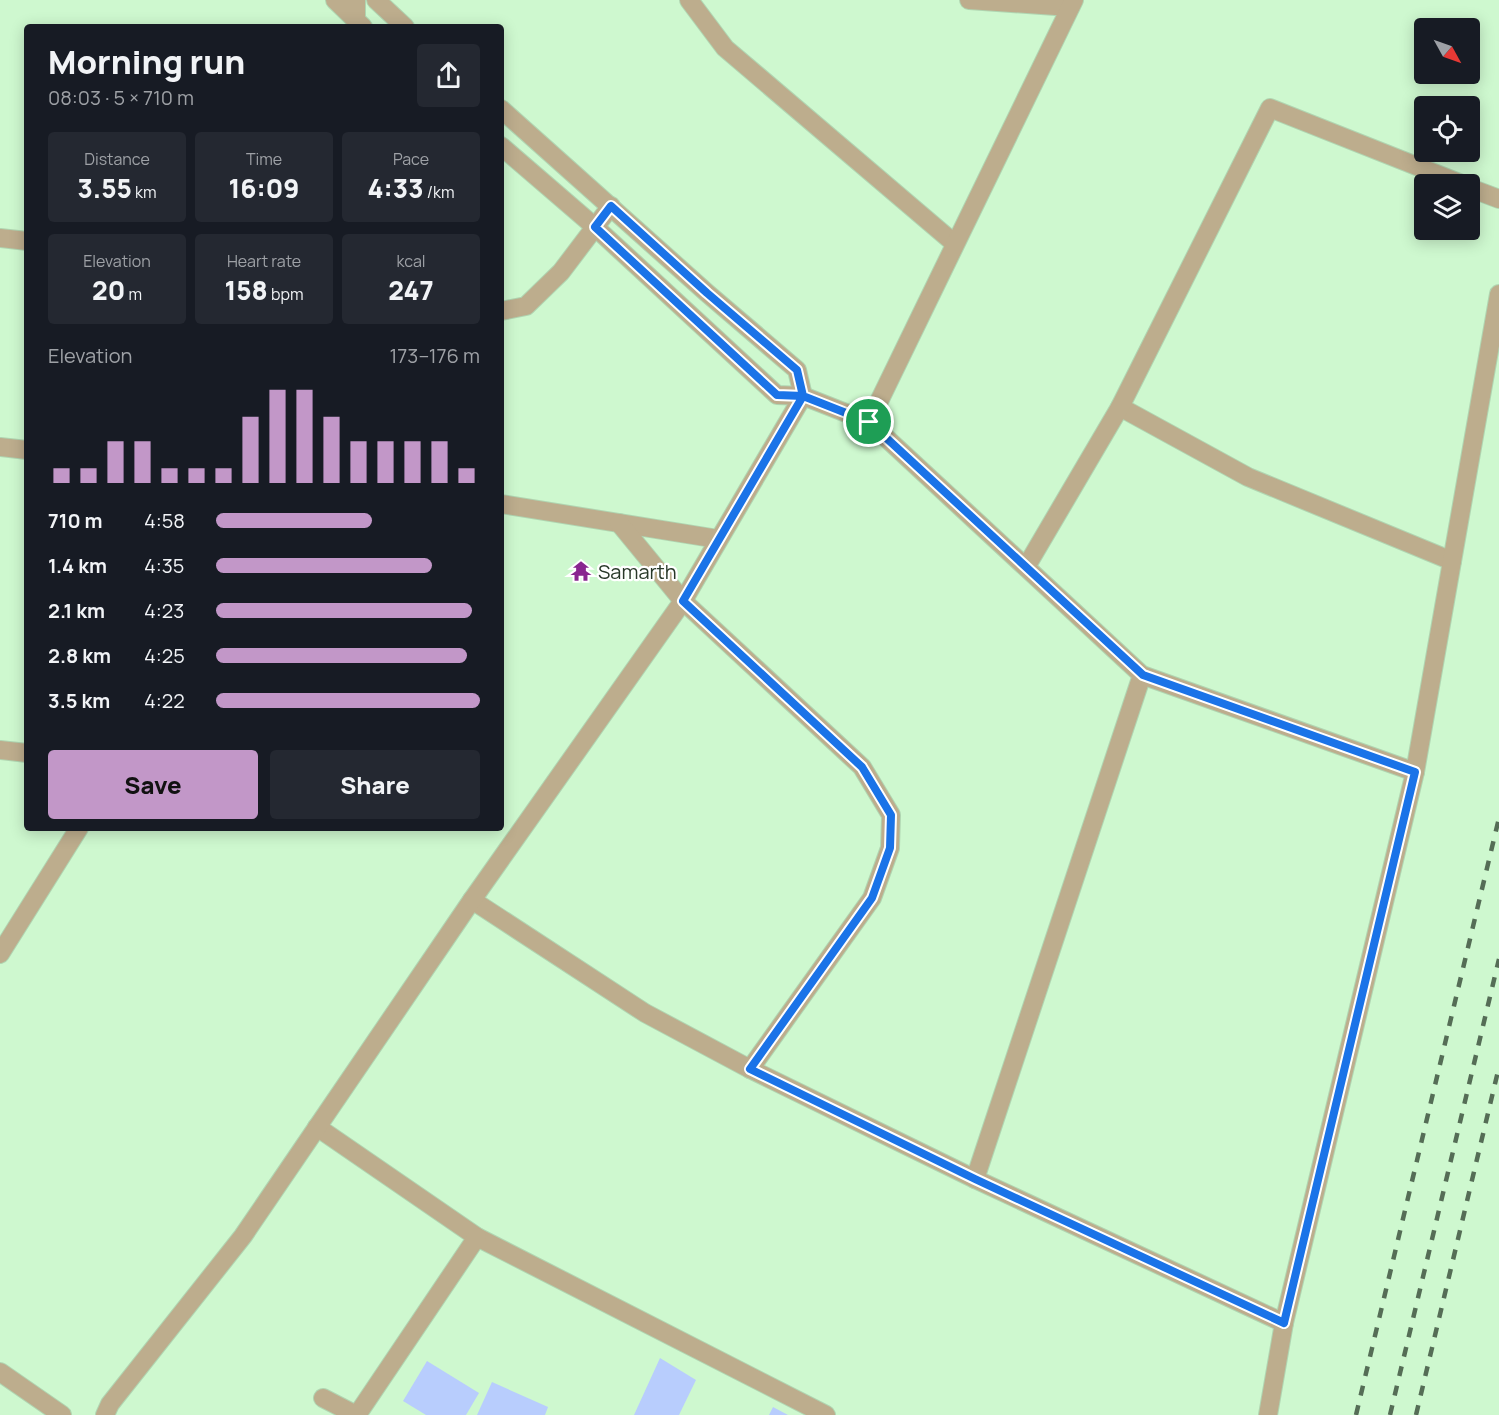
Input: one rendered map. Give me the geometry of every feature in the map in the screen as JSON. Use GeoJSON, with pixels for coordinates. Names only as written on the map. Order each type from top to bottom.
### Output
{"type":"FeatureCollection","features":[{"type":"Feature","properties":{"kind":"street"},"geometry":{"type":"LineString","coordinates":[[335,0],[357,24]]}},
{"type":"Feature","properties":{"kind":"street"},"geometry":{"type":"LineString","coordinates":[[356,0],[358,24]]}},
{"type":"Feature","properties":{"kind":"street"},"geometry":{"type":"LineString","coordinates":[[376,0],[402,24]]}},
{"type":"Feature","properties":{"kind":"street"},"geometry":{"type":"LineString","coordinates":[[689,0],[725,48],[954,243]]}},
{"type":"Feature","properties":{"kind":"street"},"geometry":{"type":"LineString","coordinates":[[869,422],[1072,3],[969,0]]}},
{"type":"Feature","properties":{"kind":"street"},"geometry":{"type":"LineString","coordinates":[[1026,567],[1120,407],[1270,108],[1437,174]]}},
{"type":"Feature","properties":{"kind":"street"},"geometry":{"type":"LineString","coordinates":[[105,1415],[110,1404],[243,1236],[471,900],[683,601],[803,396],[797,370],[504,112]]}},
{"type":"Feature","properties":{"kind":"street"},"geometry":{"type":"LineString","coordinates":[[504,149],[595,227],[777,395],[803,396],[869,422],[1143,675],[1415,772]]}},
{"type":"Feature","properties":{"kind":"street"},"geometry":{"type":"LineString","coordinates":[[1480,192],[1499,199]]}},
{"type":"Feature","properties":{"kind":"street"},"geometry":{"type":"LineString","coordinates":[[504,310],[526,306],[561,272],[611,206]]}},
{"type":"Feature","properties":{"kind":"street"},"geometry":{"type":"LineString","coordinates":[[0,237],[24,241]]}},
{"type":"Feature","properties":{"kind":"street"},"geometry":{"type":"LineString","coordinates":[[1268,1415],[1284,1323],[1415,772],[1499,294]]}},
{"type":"Feature","properties":{"kind":"street"},"geometry":{"type":"LineString","coordinates":[[1120,407],[1248,477],[1452,561]]}},
{"type":"Feature","properties":{"kind":"street"},"geometry":{"type":"LineString","coordinates":[[0,447],[24,450]]}},
{"type":"Feature","properties":{"kind":"street"},"geometry":{"type":"LineString","coordinates":[[504,504],[718,539]]}},
{"type":"Feature","properties":{"kind":"street"},"geometry":{"type":"LineString","coordinates":[[619,523],[683,601],[862,767],[891,815],[890,848],[872,898],[750,1069]]}},
{"type":"Feature","properties":{"kind":"street"},"geometry":{"type":"LineString","coordinates":[[975,1179],[1143,675]]}},
{"type":"Feature","properties":{"kind":"street"},"geometry":{"type":"LineString","coordinates":[[0,750],[24,753]]}},
{"type":"Feature","properties":{"kind":"street"},"geometry":{"type":"LineString","coordinates":[[0,954],[77,831]]}},
{"type":"Feature","properties":{"kind":"street"},"geometry":{"type":"LineString","coordinates":[[471,900],[645,1013],[750,1069],[975,1179],[1284,1323]]}},
{"type":"Feature","properties":{"kind":"street"},"geometry":{"type":"LineString","coordinates":[[317,1126],[477,1236],[826,1415]]}},
{"type":"Feature","properties":{"kind":"street"},"geometry":{"type":"LineString","coordinates":[[323,1398],[356,1415],[477,1236]]}},
{"type":"Feature","properties":{"kind":"street"},"geometry":{"type":"LineString","coordinates":[[0,1372],[62,1415]]}},
{"type":"Feature","properties":{"kind":"building"},"geometry":{"type":"Polygon","coordinates":[[[660,1358],[696,1380],[679,1415],[634,1415],[660,1358]]]}},
{"type":"Feature","properties":{"kind":"building"},"geometry":{"type":"Polygon","coordinates":[[[427,1361],[479,1393],[466,1415],[426,1415],[403,1401],[427,1361]]]}},
{"type":"Feature","properties":{"kind":"building"},"geometry":{"type":"Polygon","coordinates":[[[492,1382],[548,1407],[545,1415],[477,1415],[492,1382]]]}},
{"type":"Feature","properties":{"kind":"building"},"geometry":{"type":"Polygon","coordinates":[[[773,1407],[788,1415],[769,1415],[773,1407]]]}},
{"type":"Feature","properties":{"kind":"railway"},"geometry":{"type":"LineString","coordinates":[[1356,1415],[1499,818]]}},
{"type":"Feature","properties":{"kind":"railway"},"geometry":{"type":"LineString","coordinates":[[1390,1415],[1499,959]]}},
{"type":"Feature","properties":{"kind":"railway"},"geometry":{"type":"LineString","coordinates":[[1416,1415],[1499,1067]]}},
{"type":"Feature","properties":{"kind":"place","name":"Samarth"},"geometry":{"type":"Point","coordinates":[581,571]}},
{"type":"Feature","properties":{"kind":"route"},"geometry":{"type":"LineString","coordinates":[[869,422],[803,396],[797,370],[611,206],[595,227],[777,395],[803,396],[683,601],[862,767],[891,815],[890,848],[872,898],[750,1069],[975,1179],[1284,1323],[1415,772],[1143,675],[869,422]]}}]}
